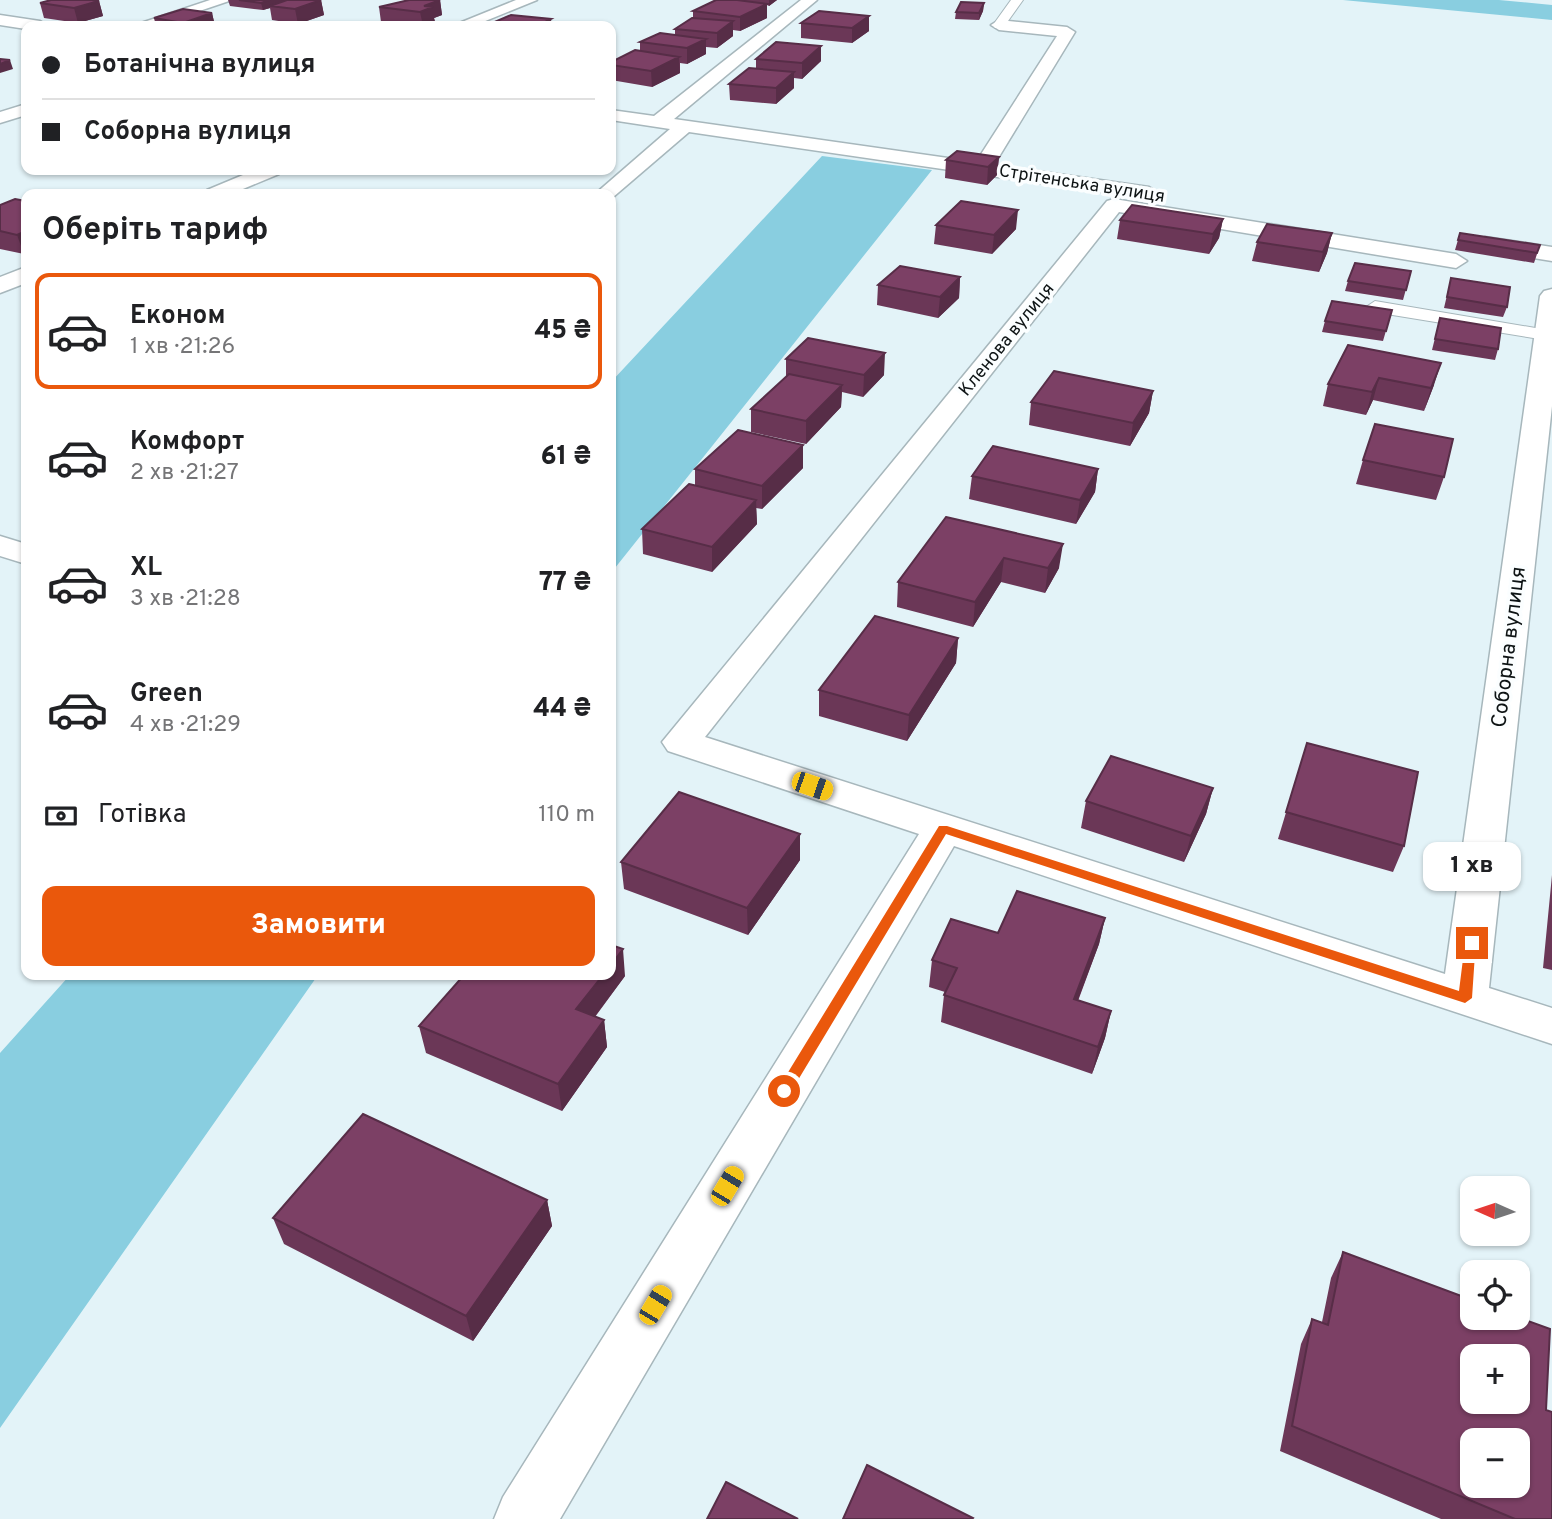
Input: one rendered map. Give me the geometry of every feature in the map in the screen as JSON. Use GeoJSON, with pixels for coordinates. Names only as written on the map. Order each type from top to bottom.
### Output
{"type":"FeatureCollection","features":[{"type":"Feature","properties":{"kind":"street"},"geometry":{"type":"LineString","coordinates":[[156,21],[225,0]]}},
{"type":"Feature","properties":{"kind":"street"},"geometry":{"type":"LineString","coordinates":[[473,21],[530,0]]}},
{"type":"Feature","properties":{"kind":"street"},"geometry":{"type":"LineString","coordinates":[[657,122],[810,0]]}},
{"type":"Feature","properties":{"kind":"street"},"geometry":{"type":"LineString","coordinates":[[0,20],[21,23]]}},
{"type":"Feature","properties":{"kind":"street"},"geometry":{"type":"LineString","coordinates":[[983,167],[1067,32],[999,25]]}},
{"type":"Feature","properties":{"kind":"street"},"geometry":{"type":"LineString","coordinates":[[0,118],[21,111]]}},
{"type":"Feature","properties":{"kind":"street","name":"Стрітенська вулиця"},"geometry":{"type":"LineString","coordinates":[[616,116],[983,167],[1461,248],[1552,254]]}},
{"type":"Feature","properties":{"kind":"street"},"geometry":{"type":"LineString","coordinates":[[611,189],[685,126]]}},
{"type":"Feature","properties":{"kind":"street"},"geometry":{"type":"LineString","coordinates":[[226,189],[260,175]]}},
{"type":"Feature","properties":{"kind":"street","name":"Кленова вулиця"},"geometry":{"type":"LineString","coordinates":[[943,829],[681,742],[1114,205],[1461,248]]}},
{"type":"Feature","properties":{"kind":"street"},"geometry":{"type":"LineString","coordinates":[[0,286],[21,276]]}},
{"type":"Feature","properties":{"kind":"street","name":"Соборна вулиця"},"geometry":{"type":"LineString","coordinates":[[1465,998],[1552,296]]}},
{"type":"Feature","properties":{"kind":"street"},"geometry":{"type":"LineString","coordinates":[[0,545],[21,552]]}},
{"type":"Feature","properties":{"kind":"street"},"geometry":{"type":"LineString","coordinates":[[525,1519],[943,829],[1552,1026]]}},
{"type":"Feature","properties":{"kind":"lane"},"geometry":{"type":"LineString","coordinates":[[999,25],[1017,0]]}},
{"type":"Feature","properties":{"kind":"lane"},"geometry":{"type":"LineString","coordinates":[[1375,307],[1547,336]]}},
{"type":"Feature","properties":{"kind":"shaded area"},"geometry":{"type":"Polygon","coordinates":[[[1343,0],[1499,0],[1552,5],[1552,20],[1343,0]]]}},
{"type":"Feature","properties":{"kind":"shaded area"},"geometry":{"type":"Polygon","coordinates":[[[822,156],[932,170],[616,567],[616,377],[822,156]]]}},
{"type":"Feature","properties":{"kind":"shaded area"},"geometry":{"type":"Polygon","coordinates":[[[66,980],[314,980],[0,1428],[0,1053],[66,980]]]}},
{"type":"Feature","properties":{"kind":"building"},"geometry":{"type":"Polygon","coordinates":[[[51,0],[99,1],[74,8],[40,3],[51,0]]]}},
{"type":"Feature","properties":{"kind":"building"},"geometry":{"type":"Polygon","coordinates":[[[239,0],[270,0],[261,3],[239,0]]]}},
{"type":"Feature","properties":{"kind":"building"},"geometry":{"type":"Polygon","coordinates":[[[287,0],[321,0],[295,9],[270,6],[287,0]]]}},
{"type":"Feature","properties":{"kind":"building"},"geometry":{"type":"Polygon","coordinates":[[[409,0],[440,0],[424,6],[433,7],[420,12],[379,7],[409,0]]]}},
{"type":"Feature","properties":{"kind":"building"},"geometry":{"type":"Polygon","coordinates":[[[716,0],[767,4],[740,17],[693,11],[716,0]]]}},
{"type":"Feature","properties":{"kind":"building"},"geometry":{"type":"Polygon","coordinates":[[[961,2],[984,3],[979,13],[956,12],[961,2]]]}},
{"type":"Feature","properties":{"kind":"building"},"geometry":{"type":"Polygon","coordinates":[[[183,9],[212,13],[189,21],[154,18],[183,9]]]}},
{"type":"Feature","properties":{"kind":"building"},"geometry":{"type":"Polygon","coordinates":[[[819,11],[869,16],[852,28],[801,23],[819,11]]]}},
{"type":"Feature","properties":{"kind":"building"},"geometry":{"type":"Polygon","coordinates":[[[511,15],[551,19],[547,21],[497,21],[511,15]]]}},
{"type":"Feature","properties":{"kind":"building"},"geometry":{"type":"Polygon","coordinates":[[[692,18],[733,21],[717,33],[675,29],[692,18]]]}},
{"type":"Feature","properties":{"kind":"building"},"geometry":{"type":"Polygon","coordinates":[[[660,33],[706,39],[687,48],[640,42],[660,33]]]}},
{"type":"Feature","properties":{"kind":"building"},"geometry":{"type":"Polygon","coordinates":[[[776,42],[821,46],[802,63],[756,59],[776,42]]]}},
{"type":"Feature","properties":{"kind":"building"},"geometry":{"type":"Polygon","coordinates":[[[635,50],[679,57],[651,71],[616,66],[616,60],[635,50]]]}},
{"type":"Feature","properties":{"kind":"building"},"geometry":{"type":"Polygon","coordinates":[[[749,68],[794,72],[776,88],[729,84],[749,68]]]}},
{"type":"Feature","properties":{"kind":"building"},"geometry":{"type":"Polygon","coordinates":[[[957,151],[999,157],[988,167],[946,160],[957,151]]]}},
{"type":"Feature","properties":{"kind":"building"},"geometry":{"type":"Polygon","coordinates":[[[15,199],[21,200],[21,233],[17,235],[0,231],[0,205],[15,199]]]}},
{"type":"Feature","properties":{"kind":"building"},"geometry":{"type":"Polygon","coordinates":[[[961,201],[1018,210],[994,235],[936,225],[961,201]]]}},
{"type":"Feature","properties":{"kind":"building"},"geometry":{"type":"Polygon","coordinates":[[[1132,205],[1223,219],[1213,234],[1120,220],[1132,205]]]}},
{"type":"Feature","properties":{"kind":"building"},"geometry":{"type":"Polygon","coordinates":[[[1267,224],[1332,233],[1323,252],[1257,242],[1267,224]]]}},
{"type":"Feature","properties":{"kind":"building"},"geometry":{"type":"Polygon","coordinates":[[[1460,233],[1540,245],[1537,253],[1458,240],[1460,233]]]}},
{"type":"Feature","properties":{"kind":"building"},"geometry":{"type":"Polygon","coordinates":[[[1355,263],[1411,271],[1406,290],[1348,281],[1355,263]]]}},
{"type":"Feature","properties":{"kind":"building"},"geometry":{"type":"Polygon","coordinates":[[[900,266],[960,277],[940,297],[878,285],[900,266]]]}},
{"type":"Feature","properties":{"kind":"building"},"geometry":{"type":"Polygon","coordinates":[[[1451,278],[1510,287],[1507,307],[1447,297],[1451,278]]]}},
{"type":"Feature","properties":{"kind":"building"},"geometry":{"type":"Polygon","coordinates":[[[1332,301],[1392,310],[1386,331],[1325,321],[1332,301]]]}},
{"type":"Feature","properties":{"kind":"building"},"geometry":{"type":"Polygon","coordinates":[[[1440,318],[1501,328],[1498,349],[1435,339],[1440,318]]]}},
{"type":"Feature","properties":{"kind":"building"},"geometry":{"type":"Polygon","coordinates":[[[808,338],[885,353],[864,375],[786,359],[808,338]]]}},
{"type":"Feature","properties":{"kind":"building"},"geometry":{"type":"Polygon","coordinates":[[[1348,345],[1441,363],[1431,388],[1379,378],[1372,392],[1328,384],[1348,345]]]}},
{"type":"Feature","properties":{"kind":"building"},"geometry":{"type":"Polygon","coordinates":[[[1054,371],[1153,391],[1133,423],[1031,402],[1054,371]]]}},
{"type":"Feature","properties":{"kind":"building"},"geometry":{"type":"Polygon","coordinates":[[[789,374],[842,385],[806,421],[751,409],[789,374]]]}},
{"type":"Feature","properties":{"kind":"building"},"geometry":{"type":"Polygon","coordinates":[[[1375,424],[1453,439],[1444,477],[1363,460],[1375,424]]]}},
{"type":"Feature","properties":{"kind":"building"},"geometry":{"type":"Polygon","coordinates":[[[738,430],[803,445],[762,486],[695,469],[738,430]]]}},
{"type":"Feature","properties":{"kind":"building"},"geometry":{"type":"Polygon","coordinates":[[[993,446],[1098,469],[1080,500],[972,476],[993,446]]]}},
{"type":"Feature","properties":{"kind":"building"},"geometry":{"type":"Polygon","coordinates":[[[689,484],[756,500],[712,547],[642,529],[689,484]]]}},
{"type":"Feature","properties":{"kind":"building"},"geometry":{"type":"Polygon","coordinates":[[[946,517],[1063,544],[1048,568],[1004,558],[975,602],[898,582],[946,517]]]}},
{"type":"Feature","properties":{"kind":"building"},"geometry":{"type":"Polygon","coordinates":[[[875,616],[958,638],[909,715],[819,690],[875,616]]]}},
{"type":"Feature","properties":{"kind":"building"},"geometry":{"type":"Polygon","coordinates":[[[1307,743],[1418,772],[1404,846],[1286,812],[1307,743]]]}},
{"type":"Feature","properties":{"kind":"building"},"geometry":{"type":"Polygon","coordinates":[[[1111,756],[1213,788],[1191,836],[1086,801],[1111,756]]]}},
{"type":"Feature","properties":{"kind":"building"},"geometry":{"type":"Polygon","coordinates":[[[679,792],[800,834],[747,908],[621,862],[679,792]]]}},
{"type":"Feature","properties":{"kind":"building"},"geometry":{"type":"Polygon","coordinates":[[[1017,891],[1105,918],[1074,999],[1111,1011],[1098,1047],[944,995],[957,968],[932,960],[951,919],[998,933],[1017,891]]]}},
{"type":"Feature","properties":{"kind":"building"},"geometry":{"type":"Polygon","coordinates":[[[616,947],[623,949],[616,958],[616,947]]]}},
{"type":"Feature","properties":{"kind":"building"},"geometry":{"type":"Polygon","coordinates":[[[460,980],[599,980],[576,1009],[604,1020],[558,1084],[419,1026],[460,980]]]}},
{"type":"Feature","properties":{"kind":"building"},"geometry":{"type":"Polygon","coordinates":[[[363,1114],[547,1200],[466,1316],[273,1218],[363,1114]]]}},
{"type":"Feature","properties":{"kind":"building"},"geometry":{"type":"Polygon","coordinates":[[[1343,1252],[1460,1296],[1460,1330],[1530,1330],[1530,1322],[1550,1329],[1546,1410],[1552,1412],[1552,1519],[1515,1519],[1465,1498],[1530,1498],[1530,1428],[1460,1428],[1460,1496],[1292,1426],[1312,1319],[1328,1325],[1343,1252]]]}},
{"type":"Feature","properties":{"kind":"building"},"geometry":{"type":"Polygon","coordinates":[[[867,1465],[973,1518],[843,1519],[867,1465]]]}},
{"type":"Feature","properties":{"kind":"building"},"geometry":{"type":"Polygon","coordinates":[[[726,1482],[798,1519],[707,1519],[726,1482]]]}},
{"type":"Feature","properties":{"kind":"route"},"geometry":{"type":"LineString","coordinates":[[784,1091],[943,829],[1465,998],[1472,943]]}}]}
